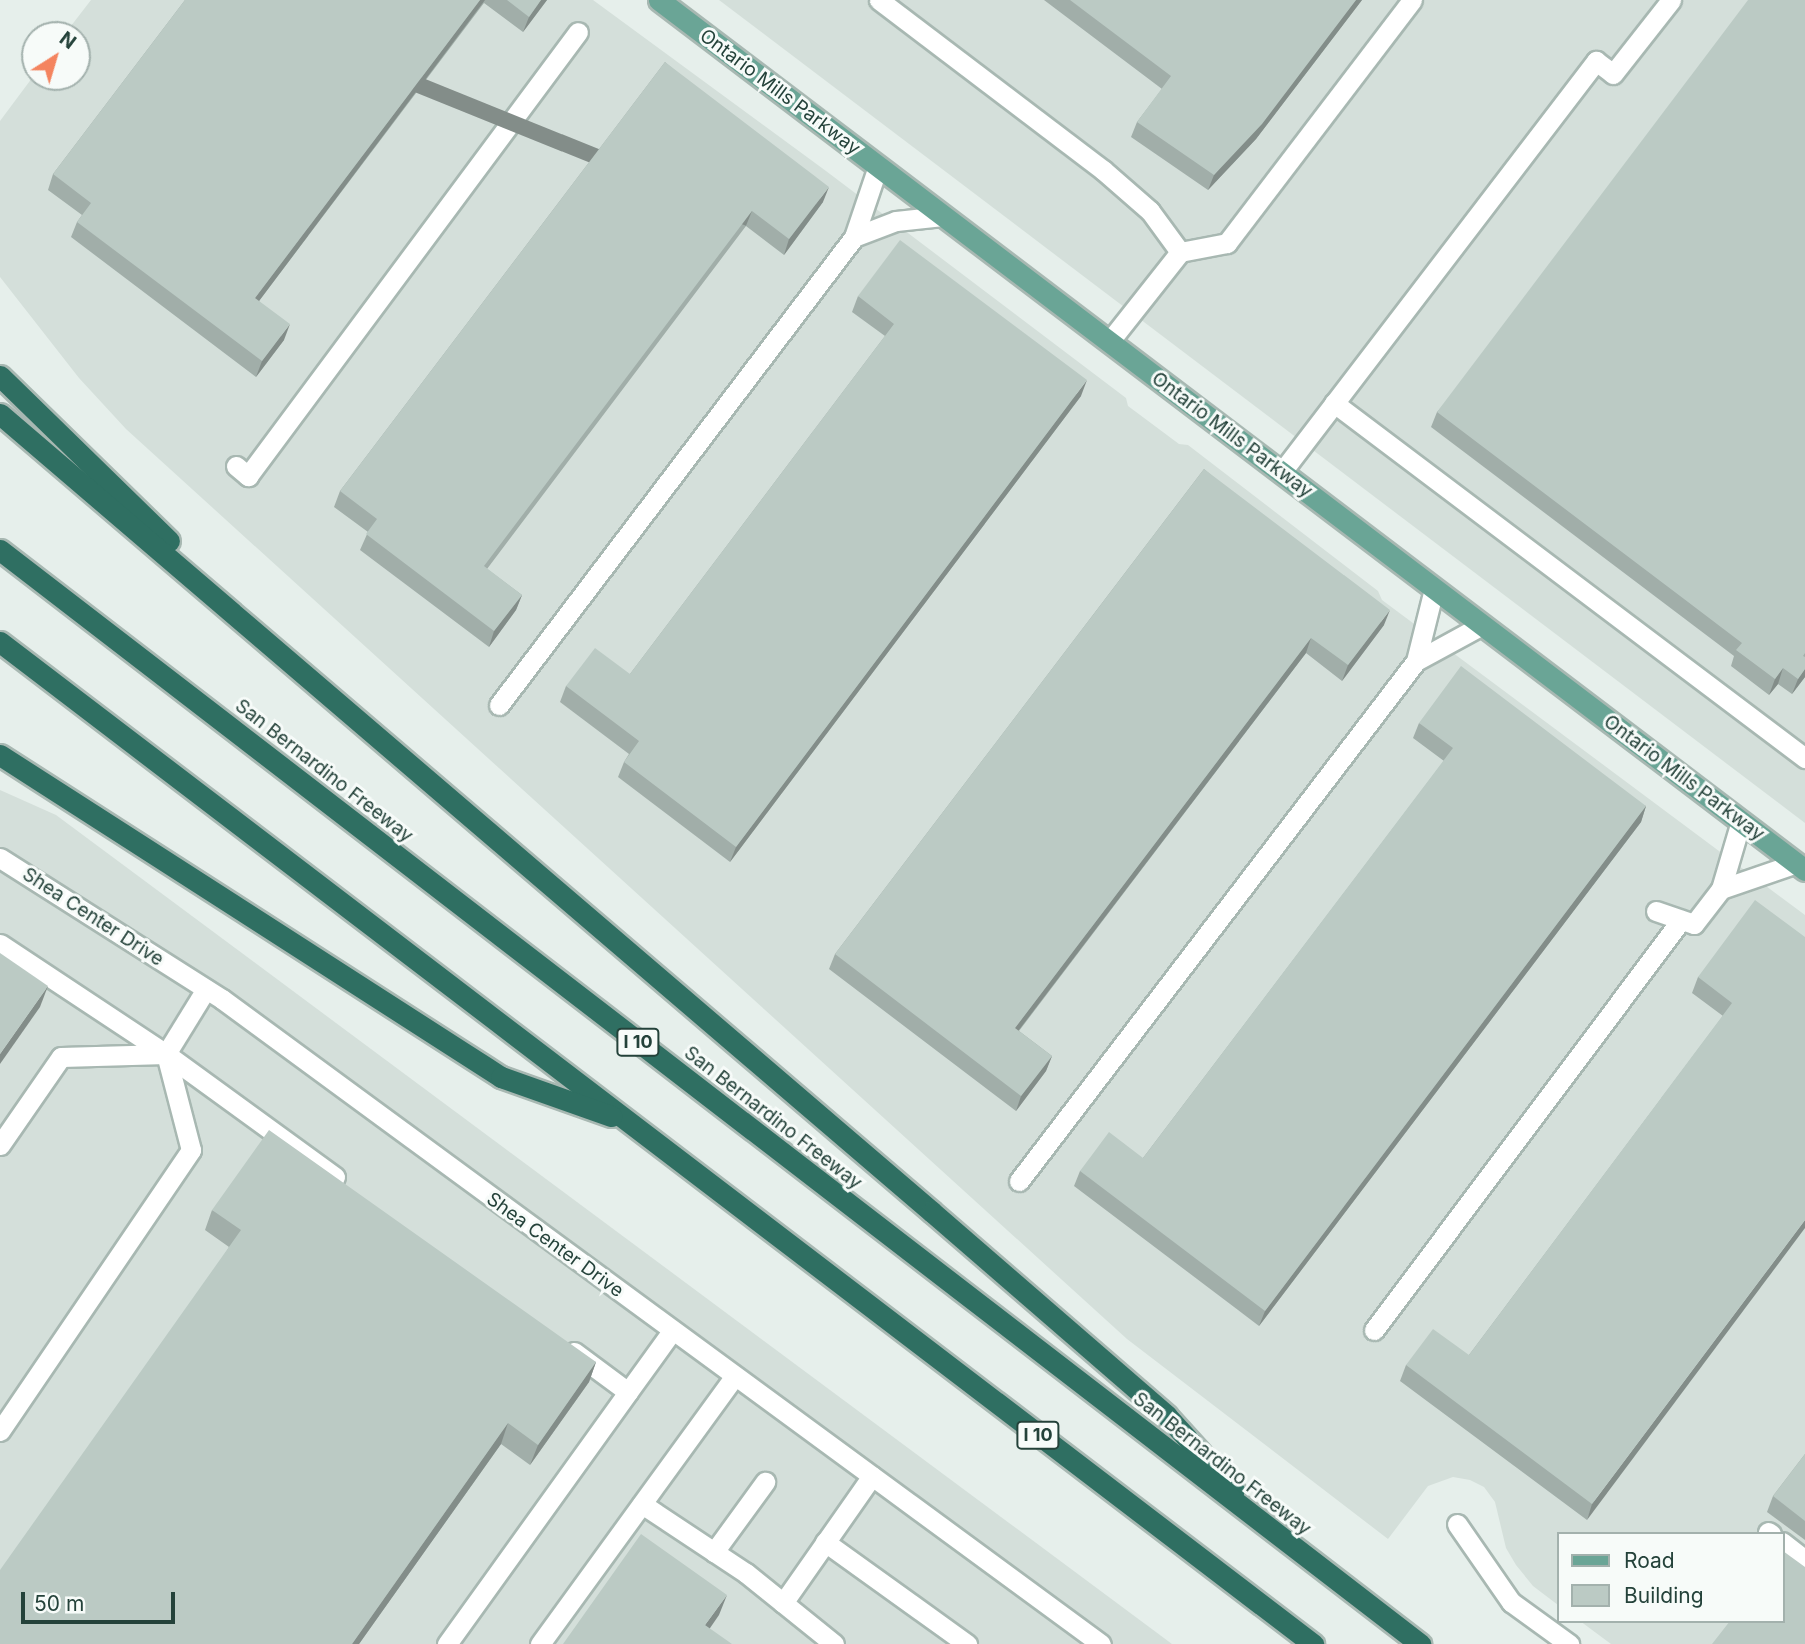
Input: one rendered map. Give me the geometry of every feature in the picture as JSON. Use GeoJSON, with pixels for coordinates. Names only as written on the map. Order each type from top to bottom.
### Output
{"type":"FeatureCollection","features":[{"type":"Feature","properties":{"kind":"highway"},"geometry":{"type":"LineString","coordinates":[[0,376],[301,670]]}},
{"type":"Feature","properties":{"kind":"highway"},"geometry":{"type":"LineString","coordinates":[[0,414],[1145,1398],[1276,1535]]}},
{"type":"Feature","properties":{"kind":"highway","name":"San Bernardino Freeway"},"geometry":{"type":"LineString","coordinates":[[0,550],[1420,1644]]}},
{"type":"Feature","properties":{"kind":"highway","name":"I 10"},"geometry":{"type":"LineString","coordinates":[[0,642],[1313,1644]]}},
{"type":"Feature","properties":{"kind":"highway"},"geometry":{"type":"LineString","coordinates":[[0,755],[500,1077],[631,1123]]}},
{"type":"Feature","properties":{"kind":"main road","name":"Ontario Mills Parkway"},"geometry":{"type":"LineString","coordinates":[[659,0],[1801,866]]}},
{"type":"Feature","properties":{"kind":"street"},"geometry":{"type":"LineString","coordinates":[[879,0],[1102,170],[1150,211],[1180,253]]}},
{"type":"Feature","properties":{"kind":"street"},"geometry":{"type":"LineString","coordinates":[[1109,342],[1180,253],[1227,243],[1412,0]]}},
{"type":"Feature","properties":{"kind":"street"},"geometry":{"type":"LineString","coordinates":[[1281,473],[1596,61],[1613,74],[1671,0]]}},
{"type":"Feature","properties":{"kind":"street"},"geometry":{"type":"LineString","coordinates":[[236,466],[248,476],[578,32]]}},
{"type":"Feature","properties":{"kind":"street"},"geometry":{"type":"LineString","coordinates":[[499,705],[854,237],[878,166]]}},
{"type":"Feature","properties":{"kind":"street"},"geometry":{"type":"LineString","coordinates":[[854,237],[896,221],[943,216]]}},
{"type":"Feature","properties":{"kind":"street"},"geometry":{"type":"LineString","coordinates":[[1334,403],[1805,758]]}},
{"type":"Feature","properties":{"kind":"street"},"geometry":{"type":"LineString","coordinates":[[1019,1181],[1416,661],[1434,589]]}},
{"type":"Feature","properties":{"kind":"street"},"geometry":{"type":"LineString","coordinates":[[1416,661],[1482,625]]}},
{"type":"Feature","properties":{"kind":"street"},"geometry":{"type":"LineString","coordinates":[[1656,912],[1694,924],[1721,889],[1741,821]]}},
{"type":"Feature","properties":{"kind":"street","name":"Shea Center Drive"},"geometry":{"type":"LineString","coordinates":[[0,858],[206,989],[1101,1644]]}},
{"type":"Feature","properties":{"kind":"street"},"geometry":{"type":"LineString","coordinates":[[1721,889],[1801,866]]}},
{"type":"Feature","properties":{"kind":"street"},"geometry":{"type":"LineString","coordinates":[[1374,1330],[1681,920]]}},
{"type":"Feature","properties":{"kind":"street"},"geometry":{"type":"LineString","coordinates":[[0,944],[166,1054],[347,1186]]}},
{"type":"Feature","properties":{"kind":"street"},"geometry":{"type":"LineString","coordinates":[[0,1431],[191,1150],[166,1054],[206,989]]}},
{"type":"Feature","properties":{"kind":"street"},"geometry":{"type":"LineString","coordinates":[[0,1145],[61,1057],[166,1054]]}},
{"type":"Feature","properties":{"kind":"street"},"geometry":{"type":"LineString","coordinates":[[447,1644],[672,1331]]}},
{"type":"Feature","properties":{"kind":"street"},"geometry":{"type":"LineString","coordinates":[[561,1343],[628,1392]]}},
{"type":"Feature","properties":{"kind":"street"},"geometry":{"type":"LineString","coordinates":[[540,1644],[735,1376]]}},
{"type":"Feature","properties":{"kind":"street"},"geometry":{"type":"LineString","coordinates":[[783,1603],[872,1476]]}},
{"type":"Feature","properties":{"kind":"street"},"geometry":{"type":"LineString","coordinates":[[714,1552],[765,1482]]}},
{"type":"Feature","properties":{"kind":"street"},"geometry":{"type":"LineString","coordinates":[[642,1504],[714,1552],[834,1644]]}},
{"type":"Feature","properties":{"kind":"street"},"geometry":{"type":"LineString","coordinates":[[1457,1524],[1511,1602],[1569,1644]]}},
{"type":"Feature","properties":{"kind":"street"},"geometry":{"type":"LineString","coordinates":[[825,1542],[967,1644]]}},
{"type":"Feature","properties":{"kind":"street"},"geometry":{"type":"LineString","coordinates":[[1784,1544],[1805,1560]]}},
{"type":"Feature","properties":{"kind":"shaded area"},"geometry":{"type":"Polygon","coordinates":[[[91,0],[593,0],[826,171],[1126,398],[1128,406],[1179,444],[1188,445],[1378,591],[1382,600],[1805,915],[1805,1644],[1611,1644],[1583,1623],[1784,1623],[1784,1532],[1556,1532],[1556,1603],[1533,1586],[1516,1565],[1506,1548],[1495,1502],[1484,1487],[1470,1480],[1453,1477],[1428,1486],[1388,1539],[1127,1339],[126,429],[79,378],[0,277],[0,121],[22,91],[91,91],[91,21],[75,21],[91,0]]]}},
{"type":"Feature","properties":{"kind":"shaded area"},"geometry":{"type":"Polygon","coordinates":[[[719,0],[1805,0],[1805,823],[719,0]]]}},
{"type":"Feature","properties":{"kind":"shaded area"},"geometry":{"type":"Polygon","coordinates":[[[0,790],[56,815],[1172,1644],[0,1644],[0,790]]]}},
{"type":"Feature","properties":{"kind":"building"},"geometry":{"type":"Polygon","coordinates":[[[185,0],[480,0],[255,298],[290,324],[262,361],[77,222],[91,203],[53,174],[185,0]]]}},
{"type":"Feature","properties":{"kind":"building"},"geometry":{"type":"Polygon","coordinates":[[[507,0],[541,0],[529,17],[507,0]]]}},
{"type":"Feature","properties":{"kind":"building"},"geometry":{"type":"Polygon","coordinates":[[[1070,0],[1356,0],[1262,124],[1214,175],[1137,122],[1171,76],[1070,0]]]}},
{"type":"Feature","properties":{"kind":"building"},"geometry":{"type":"Polygon","coordinates":[[[1748,0],[1805,0],[1805,669],[1798,679],[1783,668],[1775,679],[1736,650],[1742,643],[1437,412],[1748,0]]]}},
{"type":"Feature","properties":{"kind":"building"},"geometry":{"type":"Polygon","coordinates":[[[665,62],[829,187],[789,239],[752,211],[484,566],[522,595],[494,631],[366,534],[377,519],[340,491],[665,62]]]}},
{"type":"Feature","properties":{"kind":"building"},"geometry":{"type":"Polygon","coordinates":[[[900,240],[1087,380],[736,847],[624,762],[639,741],[566,686],[595,648],[630,674],[894,324],[858,296],[900,240]]]}},
{"type":"Feature","properties":{"kind":"building"},"geometry":{"type":"Polygon","coordinates":[[[1204,469],[1390,610],[1348,665],[1311,638],[1015,1028],[1052,1056],[1021,1096],[835,954],[1204,469]]]}},
{"type":"Feature","properties":{"kind":"building"},"geometry":{"type":"Polygon","coordinates":[[[1461,666],[1646,806],[1265,1311],[1080,1171],[1109,1132],[1143,1158],[1453,748],[1419,723],[1461,666]]]}},
{"type":"Feature","properties":{"kind":"building"},"geometry":{"type":"Polygon","coordinates":[[[1755,900],[1805,937],[1805,1220],[1592,1504],[1406,1365],[1433,1329],[1469,1355],[1732,1003],[1698,977],[1755,900]]]}},
{"type":"Feature","properties":{"kind":"building"},"geometry":{"type":"Polygon","coordinates":[[[0,953],[48,986],[0,1054],[0,953]]]}},
{"type":"Feature","properties":{"kind":"building"},"geometry":{"type":"Polygon","coordinates":[[[269,1130],[596,1362],[538,1445],[508,1423],[352,1644],[0,1644],[0,1570],[241,1230],[212,1210],[269,1130]]]}},
{"type":"Feature","properties":{"kind":"building"},"geometry":{"type":"Polygon","coordinates":[[[1805,1454],[1805,1521],[1773,1496],[1805,1454]]]}},
{"type":"Feature","properties":{"kind":"building"},"geometry":{"type":"Polygon","coordinates":[[[641,1534],[727,1595],[705,1625],[732,1644],[563,1644],[641,1534]]]}},
{"type":"Feature","properties":{"kind":"building"},"geometry":{"type":"Polygon","coordinates":[[[1784,1552],[1805,1567],[1805,1644],[1712,1644],[1728,1623],[1784,1623],[1784,1552]]]}}]}
